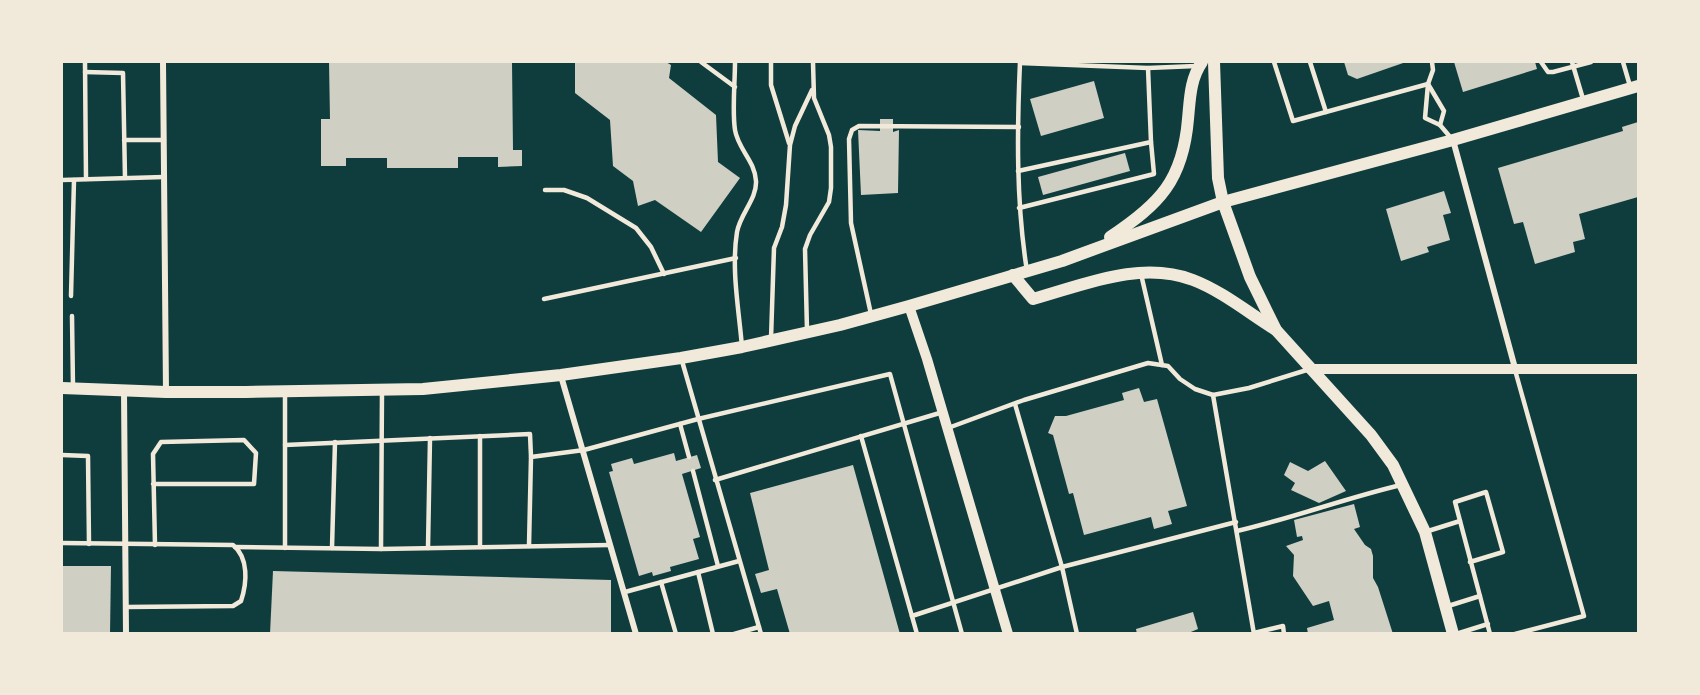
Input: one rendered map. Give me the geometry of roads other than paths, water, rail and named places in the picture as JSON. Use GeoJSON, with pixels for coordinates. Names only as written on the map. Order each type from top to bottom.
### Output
{"type":"FeatureCollection","features":[{"type":"Feature","properties":{"kind":"main road"},"geometry":{"type":"LineString","coordinates":[[1214,62],[1218,178],[1250,277],[1276,330],[1371,435],[1393,465],[1425,532],[1445,607],[1455,633]]}},
{"type":"Feature","properties":{"kind":"main road"},"geometry":{"type":"LineString","coordinates":[[1093,248],[1141,217],[1170,184],[1187,137],[1192,78],[1200,64]]}},
{"type":"Feature","properties":{"kind":"main road"},"geometry":{"type":"LineString","coordinates":[[67,388],[166,392],[382,390],[478,384],[561,375],[742,347],[909,306],[1062,261],[1224,202],[1634,88]]}},
{"type":"Feature","properties":{"kind":"main road"},"geometry":{"type":"LineString","coordinates":[[1013,275],[1033,299],[1102,279],[1141,273],[1155,272],[1191,279],[1210,288],[1276,330]]}},
{"type":"Feature","properties":{"kind":"street"},"geometry":{"type":"LineString","coordinates":[[163,62],[166,392]]}},
{"type":"Feature","properties":{"kind":"street"},"geometry":{"type":"LineString","coordinates":[[1453,140],[1515,368]]}},
{"type":"Feature","properties":{"kind":"street"},"geometry":{"type":"LineString","coordinates":[[909,306],[948,428],[1008,633]]}},
{"type":"Feature","properties":{"kind":"street"},"geometry":{"type":"LineString","coordinates":[[1310,369],[1638,370]]}},
{"type":"Feature","properties":{"kind":"street"},"geometry":{"type":"LineString","coordinates":[[561,375],[636,633]]}},
{"type":"Feature","properties":{"kind":"street"},"geometry":{"type":"LineString","coordinates":[[124,390],[126,633]]}},
{"type":"Feature","properties":{"kind":"lane"},"geometry":{"type":"LineString","coordinates":[[85,62],[86,179]]}},
{"type":"Feature","properties":{"kind":"lane"},"geometry":{"type":"LineString","coordinates":[[701,62],[735,87]]}},
{"type":"Feature","properties":{"kind":"lane"},"geometry":{"type":"LineString","coordinates":[[735,62],[735,131],[741,147],[752,164],[756,182],[753,196],[742,214],[737,232],[736,258],[742,347]]}},
{"type":"Feature","properties":{"kind":"lane"},"geometry":{"type":"LineString","coordinates":[[771,62],[771,85],[790,145]]}},
{"type":"Feature","properties":{"kind":"lane"},"geometry":{"type":"LineString","coordinates":[[807,332],[805,249],[810,235],[829,202],[831,188],[831,147],[829,135],[816,108],[813,62]]}},
{"type":"Feature","properties":{"kind":"lane"},"geometry":{"type":"LineString","coordinates":[[1027,271],[1019,208],[1020,62],[1148,68],[1200,64]]}},
{"type":"Feature","properties":{"kind":"lane"},"geometry":{"type":"LineString","coordinates":[[1274,62],[1293,121],[1428,84]]}},
{"type":"Feature","properties":{"kind":"lane"},"geometry":{"type":"LineString","coordinates":[[1310,62],[1326,112]]}},
{"type":"Feature","properties":{"kind":"lane"},"geometry":{"type":"LineString","coordinates":[[1432,62],[1433,70],[1428,84],[1425,118],[1440,125],[1453,140]]}},
{"type":"Feature","properties":{"kind":"lane"},"geometry":{"type":"LineString","coordinates":[[1541,62],[1548,72],[1573,64],[1591,62]]}},
{"type":"Feature","properties":{"kind":"lane"},"geometry":{"type":"LineString","coordinates":[[1623,62],[1634,88]]}},
{"type":"Feature","properties":{"kind":"lane"},"geometry":{"type":"LineString","coordinates":[[1573,64],[1584,103]]}},
{"type":"Feature","properties":{"kind":"lane"},"geometry":{"type":"LineString","coordinates":[[1019,208],[1154,174],[1148,68]]}},
{"type":"Feature","properties":{"kind":"lane"},"geometry":{"type":"LineString","coordinates":[[85,72],[123,72],[125,178]]}},
{"type":"Feature","properties":{"kind":"lane"},"geometry":{"type":"LineString","coordinates":[[1428,84],[1444,111],[1440,125]]}},
{"type":"Feature","properties":{"kind":"lane"},"geometry":{"type":"LineString","coordinates":[[771,341],[774,248],[782,227],[786,205],[790,145],[795,126],[813,88]]}},
{"type":"Feature","properties":{"kind":"lane"},"geometry":{"type":"LineString","coordinates":[[871,316],[851,223],[849,139],[852,130],[860,126],[1019,127]]}},
{"type":"Feature","properties":{"kind":"lane"},"geometry":{"type":"LineString","coordinates":[[124,140],[164,140]]}},
{"type":"Feature","properties":{"kind":"lane"},"geometry":{"type":"LineString","coordinates":[[1018,171],[1114,153],[1151,142]]}},
{"type":"Feature","properties":{"kind":"lane"},"geometry":{"type":"LineString","coordinates":[[1090,156],[1090,163]]}},
{"type":"Feature","properties":{"kind":"lane"},"geometry":{"type":"LineString","coordinates":[[1062,163],[1062,171]]}},
{"type":"Feature","properties":{"kind":"lane"},"geometry":{"type":"LineString","coordinates":[[1113,176],[1113,184]]}},
{"type":"Feature","properties":{"kind":"lane"},"geometry":{"type":"LineString","coordinates":[[62,180],[164,177]]}},
{"type":"Feature","properties":{"kind":"lane"},"geometry":{"type":"LineString","coordinates":[[71,296],[74,180]]}},
{"type":"Feature","properties":{"kind":"lane"},"geometry":{"type":"LineString","coordinates":[[1089,182],[1089,190]]}},
{"type":"Feature","properties":{"kind":"lane"},"geometry":{"type":"LineString","coordinates":[[545,190],[564,190],[587,198],[636,228],[651,247],[664,273]]}},
{"type":"Feature","properties":{"kind":"lane"},"geometry":{"type":"LineString","coordinates":[[1062,190],[1062,197]]}},
{"type":"Feature","properties":{"kind":"lane"},"geometry":{"type":"LineString","coordinates":[[544,299],[736,258]]}},
{"type":"Feature","properties":{"kind":"lane"},"geometry":{"type":"LineString","coordinates":[[1141,273],[1162,365]]}},
{"type":"Feature","properties":{"kind":"lane"},"geometry":{"type":"LineString","coordinates":[[67,388],[72,316]]}},
{"type":"Feature","properties":{"kind":"lane"},"geometry":{"type":"LineString","coordinates":[[681,358],[761,633]]}},
{"type":"Feature","properties":{"kind":"lane"},"geometry":{"type":"LineString","coordinates":[[948,428],[1015,404],[1148,363],[1168,366],[1180,379],[1195,389],[1213,394],[1249,388],[1310,369]]}},
{"type":"Feature","properties":{"kind":"lane"},"geometry":{"type":"LineString","coordinates":[[1515,368],[1584,616],[1515,633]]}},
{"type":"Feature","properties":{"kind":"lane"},"geometry":{"type":"LineString","coordinates":[[531,457],[584,450],[698,419],[890,374],[962,633]]}},
{"type":"Feature","properties":{"kind":"lane"},"geometry":{"type":"LineString","coordinates":[[381,549],[382,390]]}},
{"type":"Feature","properties":{"kind":"lane"},"geometry":{"type":"LineString","coordinates":[[285,392],[285,548]]}},
{"type":"Feature","properties":{"kind":"lane"},"geometry":{"type":"LineString","coordinates":[[1213,394],[1254,633],[1283,626],[1284,633]]}},
{"type":"Feature","properties":{"kind":"lane"},"geometry":{"type":"LineString","coordinates":[[1015,404],[1062,567],[1077,633]]}},
{"type":"Feature","properties":{"kind":"lane"},"geometry":{"type":"LineString","coordinates":[[716,480],[943,412]]}},
{"type":"Feature","properties":{"kind":"lane"},"geometry":{"type":"LineString","coordinates":[[680,424],[689,457]]}},
{"type":"Feature","properties":{"kind":"lane"},"geometry":{"type":"LineString","coordinates":[[285,445],[530,434],[529,546]]}},
{"type":"Feature","properties":{"kind":"lane"},"geometry":{"type":"LineString","coordinates":[[480,436],[480,547]]}},
{"type":"Feature","properties":{"kind":"lane"},"geometry":{"type":"LineString","coordinates":[[861,436],[918,633]]}},
{"type":"Feature","properties":{"kind":"lane"},"geometry":{"type":"LineString","coordinates":[[428,548],[430,438]]}},
{"type":"Feature","properties":{"kind":"lane"},"geometry":{"type":"LineString","coordinates":[[153,484],[254,484],[256,453],[244,440],[161,442],[153,454],[153,484],[156,545]]}},
{"type":"Feature","properties":{"kind":"lane"},"geometry":{"type":"LineString","coordinates":[[332,548],[335,442]]}},
{"type":"Feature","properties":{"kind":"lane"},"geometry":{"type":"LineString","coordinates":[[62,455],[88,456],[89,544]]}},
{"type":"Feature","properties":{"kind":"lane"},"geometry":{"type":"LineString","coordinates":[[693,471],[718,566]]}},
{"type":"Feature","properties":{"kind":"lane"},"geometry":{"type":"LineString","coordinates":[[1238,531],[1355,496],[1404,485]]}},
{"type":"Feature","properties":{"kind":"lane"},"geometry":{"type":"LineString","coordinates":[[1470,562],[1503,552],[1486,492],[1455,502],[1470,562],[1490,633]]}},
{"type":"Feature","properties":{"kind":"lane"},"geometry":{"type":"LineString","coordinates":[[1425,532],[1460,521]]}},
{"type":"Feature","properties":{"kind":"lane"},"geometry":{"type":"LineString","coordinates":[[912,616],[1062,567],[1236,522]]}},
{"type":"Feature","properties":{"kind":"lane"},"geometry":{"type":"LineString","coordinates":[[62,543],[233,545],[239,550],[245,562],[244,592],[241,601],[233,606],[126,607]]}},
{"type":"Feature","properties":{"kind":"lane"},"geometry":{"type":"LineString","coordinates":[[235,547],[381,549],[611,545]]}},
{"type":"Feature","properties":{"kind":"lane"},"geometry":{"type":"LineString","coordinates":[[625,592],[740,561]]}},
{"type":"Feature","properties":{"kind":"lane"},"geometry":{"type":"LineString","coordinates":[[698,572],[713,633]]}},
{"type":"Feature","properties":{"kind":"lane"},"geometry":{"type":"LineString","coordinates":[[661,582],[676,633]]}},
{"type":"Feature","properties":{"kind":"lane"},"geometry":{"type":"LineString","coordinates":[[1445,607],[1480,596]]}},
{"type":"Feature","properties":{"kind":"lane"},"geometry":{"type":"LineString","coordinates":[[1455,633],[1488,624]]}},
{"type":"Feature","properties":{"kind":"lane"},"geometry":{"type":"LineString","coordinates":[[734,633],[759,627]]}}]}
